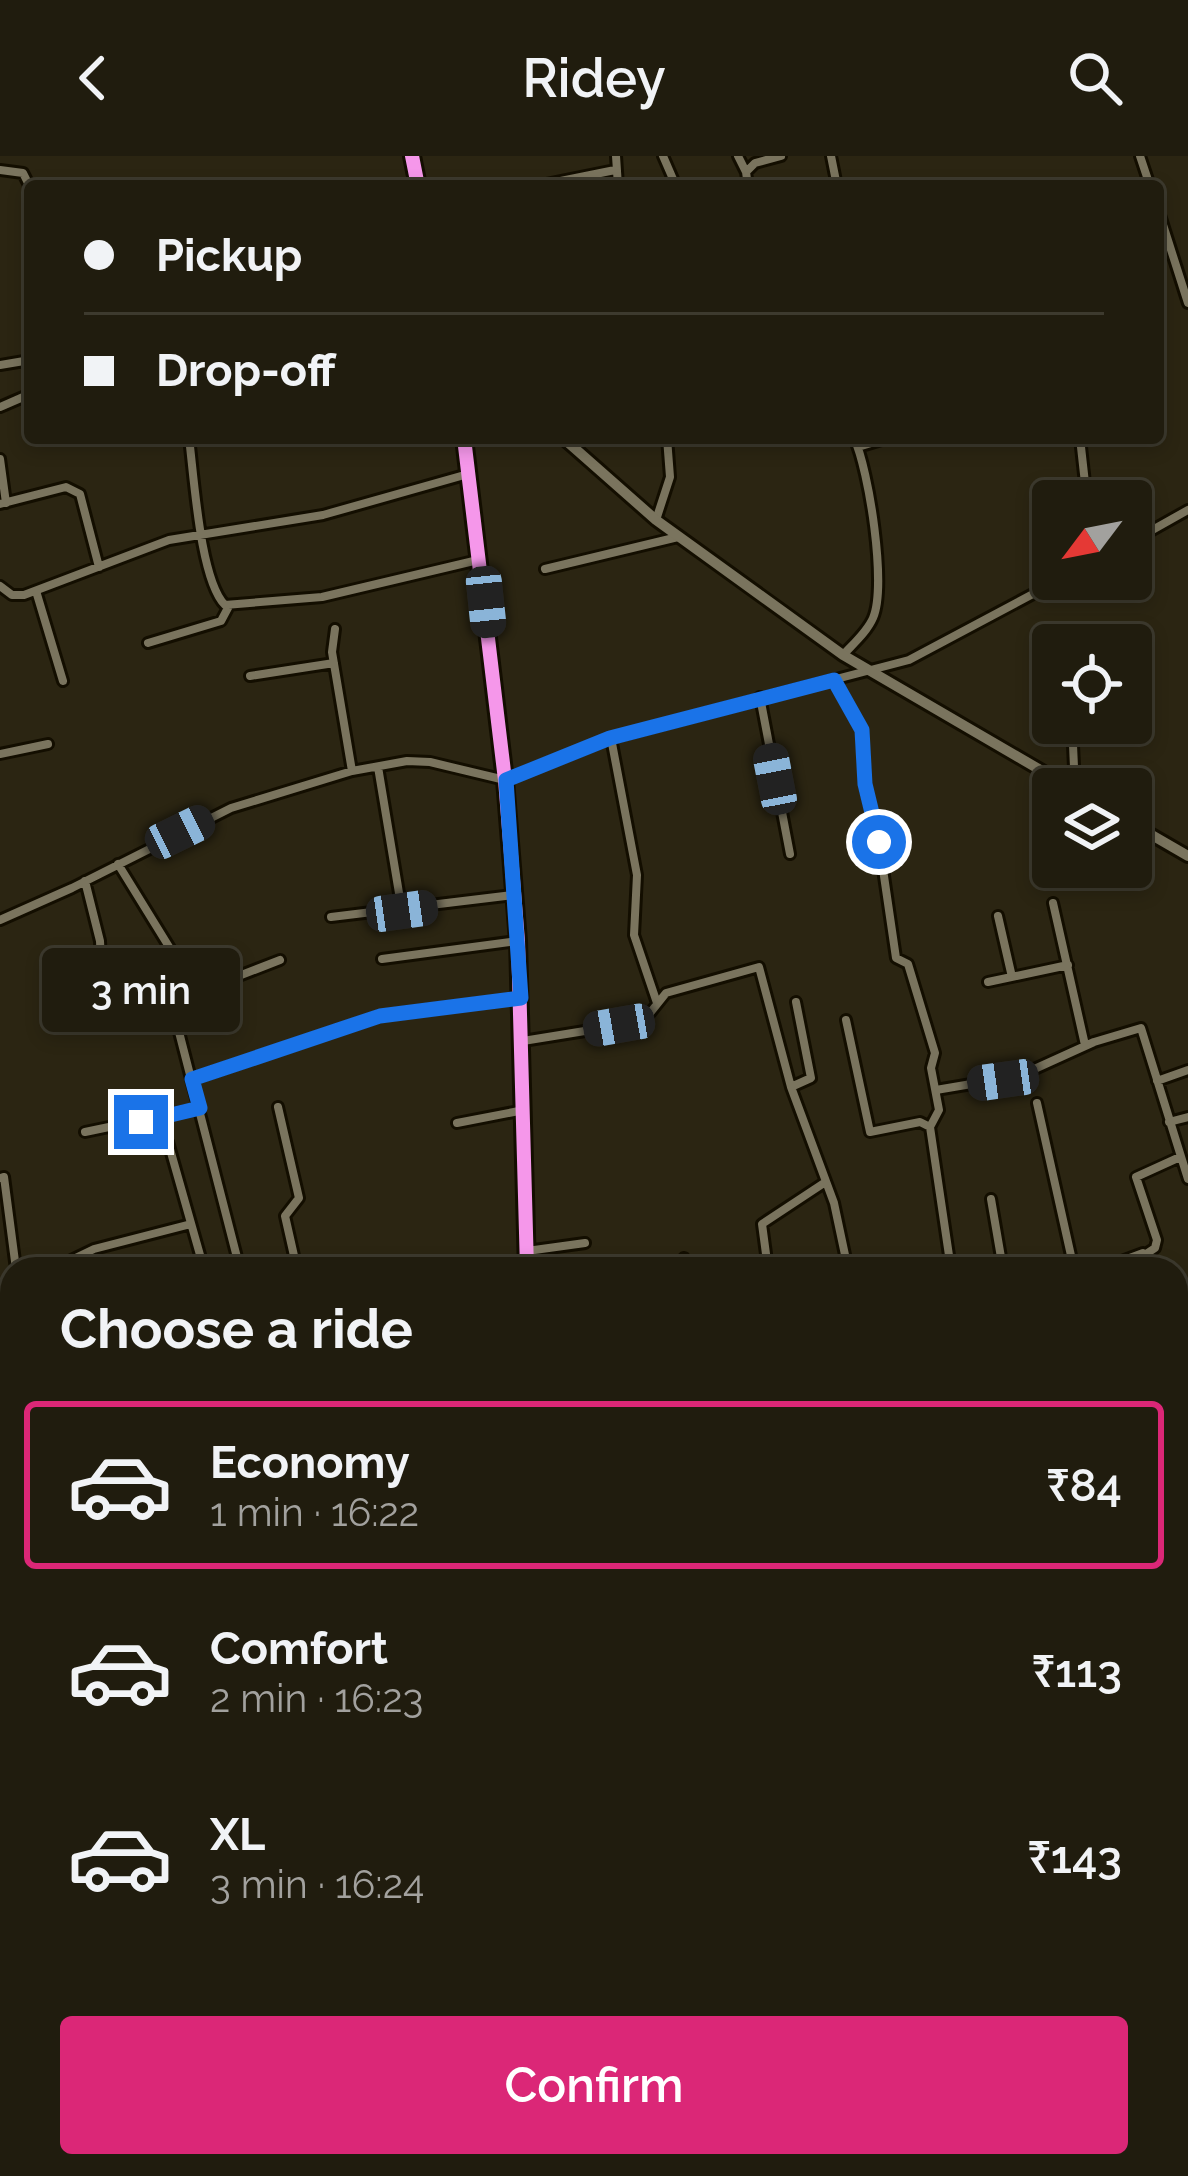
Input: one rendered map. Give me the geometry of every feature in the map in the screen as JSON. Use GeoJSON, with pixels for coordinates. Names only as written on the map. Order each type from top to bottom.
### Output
{"type":"FeatureCollection","features":[{"type":"Feature","properties":{"kind":"highway"},"geometry":{"type":"LineString","coordinates":[[465,444],[506,780],[523,1041],[526,1257]]}},
{"type":"Feature","properties":{"kind":"main road"},"geometry":{"type":"LineString","coordinates":[[569,444],[656,520],[843,656],[1038,768]]}},
{"type":"Feature","properties":{"kind":"main road"},"geometry":{"type":"LineString","coordinates":[[1152,835],[1188,856]]}},
{"type":"Feature","properties":{"kind":"street"},"geometry":{"type":"LineString","coordinates":[[616,156],[617,180]]}},
{"type":"Feature","properties":{"kind":"street"},"geometry":{"type":"LineString","coordinates":[[739,156],[747,180]]}},
{"type":"Feature","properties":{"kind":"street"},"geometry":{"type":"LineString","coordinates":[[746,172],[755,164],[782,156]]}},
{"type":"Feature","properties":{"kind":"street"},"geometry":{"type":"LineString","coordinates":[[1,167],[23,173],[26,180]]}},
{"type":"Feature","properties":{"kind":"street"},"geometry":{"type":"LineString","coordinates":[[566,180],[615,170]]}},
{"type":"Feature","properties":{"kind":"street"},"geometry":{"type":"LineString","coordinates":[[1164,223],[1183,269],[1188,303]]}},
{"type":"Feature","properties":{"kind":"street"},"geometry":{"type":"LineString","coordinates":[[190,444],[201,534],[215,591],[229,606]]}},
{"type":"Feature","properties":{"kind":"street"},"geometry":{"type":"LineString","coordinates":[[656,520],[670,477],[667,444]]}},
{"type":"Feature","properties":{"kind":"street"},"geometry":{"type":"LineString","coordinates":[[843,656],[871,623],[877,599],[870,494],[857,444]]}},
{"type":"Feature","properties":{"kind":"street"},"geometry":{"type":"LineString","coordinates":[[1081,444],[1085,480]]}},
{"type":"Feature","properties":{"kind":"street"},"geometry":{"type":"LineString","coordinates":[[0,459],[3,504],[66,487],[80,494],[100,567]]}},
{"type":"Feature","properties":{"kind":"street"},"geometry":{"type":"LineString","coordinates":[[0,586],[13,595],[36,591],[169,540],[323,515],[470,473]]}},
{"type":"Feature","properties":{"kind":"street"},"geometry":{"type":"LineString","coordinates":[[1152,530],[1188,510]]}},
{"type":"Feature","properties":{"kind":"street"},"geometry":{"type":"LineString","coordinates":[[545,568],[680,536]]}},
{"type":"Feature","properties":{"kind":"street"},"geometry":{"type":"LineString","coordinates":[[148,643],[218,622],[229,606],[322,597],[481,559]]}},
{"type":"Feature","properties":{"kind":"street"},"geometry":{"type":"LineString","coordinates":[[36,591],[63,681]]}},
{"type":"Feature","properties":{"kind":"street"},"geometry":{"type":"LineString","coordinates":[[0,920],[231,808],[378,766],[430,762],[506,780],[610,738],[922,655],[1032,595]]}},
{"type":"Feature","properties":{"kind":"street"},"geometry":{"type":"LineString","coordinates":[[335,629],[334,663],[352,771]]}},
{"type":"Feature","properties":{"kind":"street"},"geometry":{"type":"LineString","coordinates":[[250,676],[334,663]]}},
{"type":"Feature","properties":{"kind":"street"},"geometry":{"type":"LineString","coordinates":[[834,680],[862,730],[865,784],[879,842],[896,958],[908,964],[934,1049],[931,1068],[939,1113],[930,1127],[949,1257]]}},
{"type":"Feature","properties":{"kind":"street"},"geometry":{"type":"LineString","coordinates":[[760,697],[790,854]]}},
{"type":"Feature","properties":{"kind":"street"},"geometry":{"type":"LineString","coordinates":[[610,738],[638,875],[634,935],[658,1005]]}},
{"type":"Feature","properties":{"kind":"street"},"geometry":{"type":"LineString","coordinates":[[0,754],[48,744]]}},
{"type":"Feature","properties":{"kind":"street"},"geometry":{"type":"LineString","coordinates":[[378,766],[402,911]]}},
{"type":"Feature","properties":{"kind":"street"},"geometry":{"type":"LineString","coordinates":[[118,864],[171,950],[183,1000]]}},
{"type":"Feature","properties":{"kind":"street"},"geometry":{"type":"LineString","coordinates":[[85,881],[100,941],[104,1025]]}},
{"type":"Feature","properties":{"kind":"street"},"geometry":{"type":"LineString","coordinates":[[331,917],[514,895]]}},
{"type":"Feature","properties":{"kind":"street"},"geometry":{"type":"LineString","coordinates":[[1052,902],[1085,1046]]}},
{"type":"Feature","properties":{"kind":"street"},"geometry":{"type":"LineString","coordinates":[[998,916],[1012,977]]}},
{"type":"Feature","properties":{"kind":"street"},"geometry":{"type":"LineString","coordinates":[[382,959],[518,941]]}},
{"type":"Feature","properties":{"kind":"street"},"geometry":{"type":"LineString","coordinates":[[237,1257],[179,1032],[178,1008],[183,1000],[280,960]]}},
{"type":"Feature","properties":{"kind":"street"},"geometry":{"type":"LineString","coordinates":[[988,982],[1068,965]]}},
{"type":"Feature","properties":{"kind":"street"},"geometry":{"type":"LineString","coordinates":[[523,1041],[628,1024],[670,992],[759,967],[791,1087],[836,1210],[846,1257]]}},
{"type":"Feature","properties":{"kind":"street"},"geometry":{"type":"LineString","coordinates":[[192,1079],[380,1016],[521,998]]}},
{"type":"Feature","properties":{"kind":"street"},"geometry":{"type":"LineString","coordinates":[[791,1087],[812,1078],[796,1002]]}},
{"type":"Feature","properties":{"kind":"street"},"geometry":{"type":"LineString","coordinates":[[846,1020],[869,1130],[877,1133],[920,1122],[930,1127]]}},
{"type":"Feature","properties":{"kind":"street"},"geometry":{"type":"LineString","coordinates":[[935,1090],[1019,1076],[1085,1046],[1142,1028],[1188,1180]]}},
{"type":"Feature","properties":{"kind":"street"},"geometry":{"type":"LineString","coordinates":[[1157,1081],[1188,1070]]}},
{"type":"Feature","properties":{"kind":"street"},"geometry":{"type":"LineString","coordinates":[[1037,1102],[1071,1257]]}},
{"type":"Feature","properties":{"kind":"street"},"geometry":{"type":"LineString","coordinates":[[278,1107],[299,1198],[285,1216],[294,1257]]}},
{"type":"Feature","properties":{"kind":"street"},"geometry":{"type":"LineString","coordinates":[[85,1132],[200,1108]]}},
{"type":"Feature","properties":{"kind":"street"},"geometry":{"type":"LineString","coordinates":[[458,1123],[525,1109]]}},
{"type":"Feature","properties":{"kind":"street"},"geometry":{"type":"LineString","coordinates":[[1169,1122],[1188,1117]]}},
{"type":"Feature","properties":{"kind":"street"},"geometry":{"type":"LineString","coordinates":[[168,1142],[201,1257]]}},
{"type":"Feature","properties":{"kind":"street"},"geometry":{"type":"LineString","coordinates":[[1137,1257],[1158,1244],[1136,1177],[1180,1157]]}},
{"type":"Feature","properties":{"kind":"street"},"geometry":{"type":"LineString","coordinates":[[0,1178],[4,1177],[14,1257]]}},
{"type":"Feature","properties":{"kind":"street"},"geometry":{"type":"LineString","coordinates":[[766,1257],[762,1224],[824,1183]]}},
{"type":"Feature","properties":{"kind":"street"},"geometry":{"type":"LineString","coordinates":[[991,1199],[1001,1257]]}},
{"type":"Feature","properties":{"kind":"street"},"geometry":{"type":"LineString","coordinates":[[78,1257],[191,1224]]}},
{"type":"Feature","properties":{"kind":"street"},"geometry":{"type":"LineString","coordinates":[[526,1251],[585,1243]]}},
{"type":"Feature","properties":{"kind":"route"},"geometry":{"type":"LineString","coordinates":[[141,1122],[200,1108],[192,1079],[380,1016],[521,998],[506,780],[610,738],[834,680],[862,730],[865,784],[879,842]]}}]}
